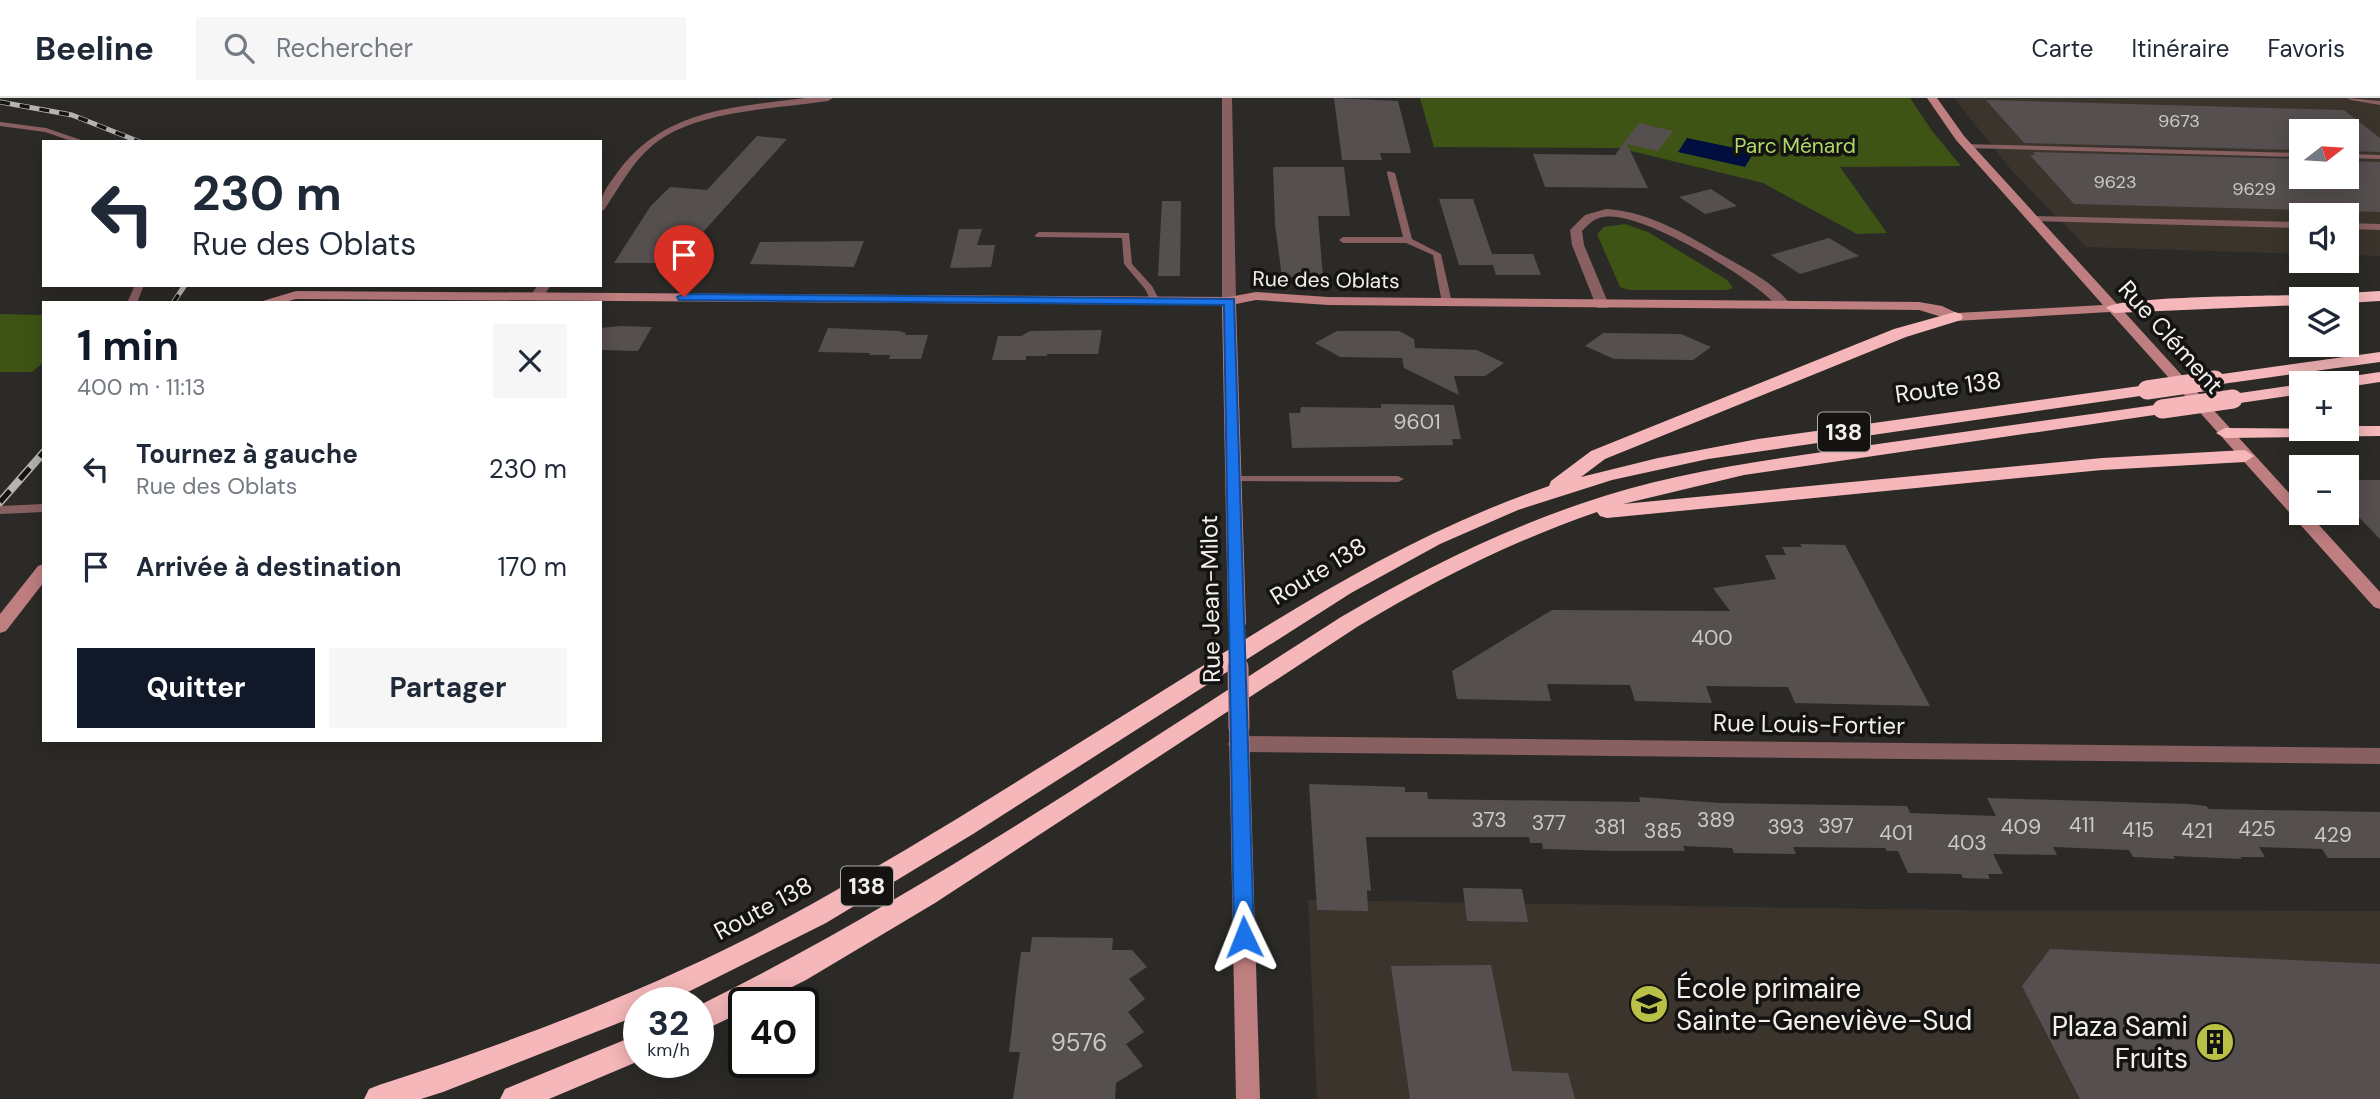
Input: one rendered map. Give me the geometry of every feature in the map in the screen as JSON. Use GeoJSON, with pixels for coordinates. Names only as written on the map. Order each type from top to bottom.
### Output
{"type":"FeatureCollection","features":[{"type":"Feature","properties":{"kind":"highway"},"geometry":{"type":"LineString","coordinates":[[2359,297],[2380,296]]}},
{"type":"Feature","properties":{"kind":"highway"},"geometry":{"type":"LineString","coordinates":[[2114,309],[2148,305],[2289,300]]}},
{"type":"Feature","properties":{"kind":"highway"},"geometry":{"type":"LineString","coordinates":[[1545,495],[1598,455],[1881,341],[1955,317]]}},
{"type":"Feature","properties":{"kind":"highway","name":"Route 138"},"geometry":{"type":"LineString","coordinates":[[379,1099],[461,1072],[576,1028],[669,988],[778,935],[876,880],[1350,585],[1465,524],[1619,472],[1712,452],[2380,357]]}},
{"type":"Feature","properties":{"kind":"highway"},"geometry":{"type":"LineString","coordinates":[[2359,380],[2380,377]]}},
{"type":"Feature","properties":{"kind":"highway","name":"138"},"geometry":{"type":"LineString","coordinates":[[714,1012],[796,971],[893,915],[1404,589],[1500,541],[1646,491],[1733,471],[2289,391]]}},
{"type":"Feature","properties":{"kind":"highway"},"geometry":{"type":"LineString","coordinates":[[2225,433],[2380,431]]}},
{"type":"Feature","properties":{"kind":"highway"},"geometry":{"type":"LineString","coordinates":[[1570,515],[2102,464],[2245,456]]}},
{"type":"Feature","properties":{"kind":"highway"},"geometry":{"type":"LineString","coordinates":[[515,1099],[623,1054]]}},
{"type":"Feature","properties":{"kind":"street"},"geometry":{"type":"LineString","coordinates":[[602,203],[640,152],[664,132],[714,117],[828,98]]}},
{"type":"Feature","properties":{"kind":"street","name":"Rue Jean-Milot"},"geometry":{"type":"LineString","coordinates":[[1227,98],[1238,736],[1248,1099]]}},
{"type":"Feature","properties":{"kind":"street","name":"Rue Clément"},"geometry":{"type":"LineString","coordinates":[[1932,98],[1967,146],[2380,603]]}},
{"type":"Feature","properties":{"kind":"street"},"geometry":{"type":"LineString","coordinates":[[1602,305],[1578,245],[1576,230],[1585,220],[1611,214],[1641,218],[1668,229],[1762,285],[1783,304]]}},
{"type":"Feature","properties":{"kind":"street","name":"Rue des Oblats"},"geometry":{"type":"LineString","coordinates":[[268,301],[296,295],[541,291],[1155,301],[1230,301],[1256,296],[1328,301],[1447,303],[1919,306],[1937,309],[1955,317]]}},
{"type":"Feature","properties":{"kind":"street"},"geometry":{"type":"LineString","coordinates":[[1955,317],[2114,309]]}},
{"type":"Feature","properties":{"kind":"street"},"geometry":{"type":"LineString","coordinates":[[0,627],[42,573]]}},
{"type":"Feature","properties":{"kind":"street","name":"Rue Louis-Fortier"},"geometry":{"type":"LineString","coordinates":[[1238,736],[2380,756]]}},
{"type":"Feature","properties":{"kind":"lane"},"geometry":{"type":"LineString","coordinates":[[2351,98],[2380,103]]}},
{"type":"Feature","properties":{"kind":"lane"},"geometry":{"type":"LineString","coordinates":[[0,124],[46,130],[77,140]]}},
{"type":"Feature","properties":{"kind":"lane"},"geometry":{"type":"LineString","coordinates":[[1967,146],[2289,155]]}},
{"type":"Feature","properties":{"kind":"lane"},"geometry":{"type":"LineString","coordinates":[[2359,156],[2380,157]]}},
{"type":"Feature","properties":{"kind":"lane"},"geometry":{"type":"LineString","coordinates":[[1391,173],[1408,240]]}},
{"type":"Feature","properties":{"kind":"lane"},"geometry":{"type":"LineString","coordinates":[[2032,219],[2289,225]]}},
{"type":"Feature","properties":{"kind":"lane"},"geometry":{"type":"LineString","coordinates":[[2359,226],[2380,227]]}},
{"type":"Feature","properties":{"kind":"lane"},"geometry":{"type":"LineString","coordinates":[[1039,235],[1126,235],[1128,264],[1150,288],[1155,301]]}},
{"type":"Feature","properties":{"kind":"lane"},"geometry":{"type":"LineString","coordinates":[[1343,240],[1408,240],[1437,254],[1447,303]]}},
{"type":"Feature","properties":{"kind":"lane"},"geometry":{"type":"LineString","coordinates":[[1234,479],[1398,479]]}},
{"type":"Feature","properties":{"kind":"lane"},"geometry":{"type":"LineString","coordinates":[[0,510],[42,508]]}},
{"type":"Feature","properties":{"kind":"shaded area"},"geometry":{"type":"Polygon","coordinates":[[[1954,98],[2380,98],[2380,256],[2359,255],[2359,203],[2289,203],[2289,254],[2086,247],[2014,173],[1954,98]]]}},
{"type":"Feature","properties":{"kind":"shaded area"},"geometry":{"type":"Polygon","coordinates":[[[1687,138],[1754,152],[1745,167],[1678,152],[1687,138]]]}},
{"type":"Feature","properties":{"kind":"shaded area","name":"École primaire Sainte-Geneviève-Sud"},"geometry":{"type":"Polygon","coordinates":[[[1308,900],[1943,910],[2380,911],[2380,1099],[1317,1099],[1308,900]]]}},
{"type":"Feature","properties":{"kind":"green space","name":"Parc Ménard"},"geometry":{"type":"Polygon","coordinates":[[[1420,98],[1910,98],[1932,131],[1961,166],[1840,167],[1887,233],[1857,234],[1763,183],[1619,148],[1434,147],[1420,98]]]}},
{"type":"Feature","properties":{"kind":"green space"},"geometry":{"type":"Polygon","coordinates":[[[1625,224],[1648,232],[1727,280],[1733,288],[1629,290],[1620,287],[1597,234],[1604,227],[1625,224]]]}},
{"type":"Feature","properties":{"kind":"green space"},"geometry":{"type":"Polygon","coordinates":[[[0,314],[42,315],[42,364],[32,372],[0,372],[0,314]]]}},
{"type":"Feature","properties":{"kind":"building"},"geometry":{"type":"Polygon","coordinates":[[[1334,98],[1398,101],[1411,153],[1380,153],[1382,160],[1342,160],[1334,98]]]}},
{"type":"Feature","properties":{"kind":"building"},"geometry":{"type":"Polygon","coordinates":[[[1986,100],[2344,110],[2356,119],[2289,119],[2289,150],[2024,143],[1986,100]]]}},
{"type":"Feature","properties":{"kind":"building"},"geometry":{"type":"Polygon","coordinates":[[[2359,122],[2380,138],[2380,152],[2359,151],[2359,122]]]}},
{"type":"Feature","properties":{"kind":"building"},"geometry":{"type":"Polygon","coordinates":[[[1639,123],[1673,131],[1658,151],[1627,144],[1648,188],[1545,187],[1533,154],[1615,155],[1639,123]]]}},
{"type":"Feature","properties":{"kind":"building"},"geometry":{"type":"Polygon","coordinates":[[[757,136],[787,139],[694,242],[668,242],[655,263],[614,263],[650,207],[670,187],[707,190],[757,136]]]}},
{"type":"Feature","properties":{"kind":"building"},"geometry":{"type":"Polygon","coordinates":[[[2033,152],[2289,159],[2289,189],[2359,189],[2359,161],[2380,162],[2380,212],[2359,211],[2359,203],[2289,203],[2289,210],[2074,204],[2030,155],[2035,155],[2033,152]]]}},
{"type":"Feature","properties":{"kind":"building"},"geometry":{"type":"Polygon","coordinates":[[[1273,167],[1344,167],[1350,216],[1318,216],[1323,277],[1282,277],[1275,224],[1273,167]]]}},
{"type":"Feature","properties":{"kind":"building"},"geometry":{"type":"Polygon","coordinates":[[[1711,189],[1737,206],[1705,214],[1679,197],[1711,189]]]}},
{"type":"Feature","properties":{"kind":"building"},"geometry":{"type":"Polygon","coordinates":[[[1439,199],[1473,199],[1492,254],[1533,254],[1541,275],[1496,275],[1493,265],[1459,265],[1439,199]]]}},
{"type":"Feature","properties":{"kind":"building"},"geometry":{"type":"Polygon","coordinates":[[[1162,201],[1181,201],[1180,276],[1158,276],[1162,201]]]}},
{"type":"Feature","properties":{"kind":"building"},"geometry":{"type":"Polygon","coordinates":[[[959,229],[982,229],[977,245],[995,245],[991,267],[950,268],[959,229]]]}},
{"type":"Feature","properties":{"kind":"building"},"geometry":{"type":"Polygon","coordinates":[[[1829,238],[1859,256],[1800,274],[1771,255],[1829,238]]]}},
{"type":"Feature","properties":{"kind":"building"},"geometry":{"type":"Polygon","coordinates":[[[864,241],[854,267],[750,264],[760,242],[864,241]]]}},
{"type":"Feature","properties":{"kind":"building"},"geometry":{"type":"Polygon","coordinates":[[[652,327],[638,351],[602,350],[602,328],[652,327]]]}},
{"type":"Feature","properties":{"kind":"building"},"geometry":{"type":"Polygon","coordinates":[[[828,328],[928,335],[921,359],[889,359],[890,355],[818,352],[828,328]]]}},
{"type":"Feature","properties":{"kind":"building"},"geometry":{"type":"Polygon","coordinates":[[[1102,330],[1098,354],[1047,354],[1026,356],[1026,360],[992,360],[998,336],[1021,336],[1030,331],[1102,330]]]}},
{"type":"Feature","properties":{"kind":"building"},"geometry":{"type":"Polygon","coordinates":[[[1337,331],[1399,331],[1414,339],[1415,348],[1477,350],[1504,363],[1485,376],[1454,376],[1459,395],[1404,368],[1402,358],[1340,357],[1315,343],[1337,331]]]}},
{"type":"Feature","properties":{"kind":"building"},"geometry":{"type":"Polygon","coordinates":[[[1603,333],[1681,334],[1711,347],[1693,360],[1614,359],[1585,346],[1603,333]]]}},
{"type":"Feature","properties":{"kind":"building"},"geometry":{"type":"Polygon","coordinates":[[[1381,404],[1454,405],[1461,439],[1452,439],[1453,445],[1292,448],[1289,413],[1300,413],[1301,407],[1381,408],[1381,404]]]}},
{"type":"Feature","properties":{"kind":"building"},"geometry":{"type":"Polygon","coordinates":[[[2359,480],[2380,480],[2380,539],[2359,517],[2359,480]]]}},
{"type":"Feature","properties":{"kind":"building"},"geometry":{"type":"Polygon","coordinates":[[[1800,544],[1845,545],[1930,706],[1795,703],[1788,687],[1706,686],[1712,703],[1635,701],[1630,685],[1547,684],[1551,701],[1457,699],[1452,671],[1552,610],[1730,611],[1713,588],[1776,579],[1765,555],[1786,555],[1782,547],[1802,547],[1800,544]]]}},
{"type":"Feature","properties":{"kind":"building"},"geometry":{"type":"Polygon","coordinates":[[[1309,784],[1405,787],[1405,792],[1427,792],[1428,799],[1640,802],[1639,797],[1720,803],[1907,806],[1910,813],[1996,816],[1987,798],[2188,804],[2206,806],[2209,809],[2380,812],[2380,858],[2328,858],[2322,849],[2259,847],[2265,857],[2240,857],[2242,859],[2173,856],[2175,859],[2133,857],[2129,850],[2053,847],[2057,855],[1993,854],[2003,874],[1988,874],[1990,879],[1963,878],[1961,874],[1908,873],[1898,851],[1887,851],[1885,848],[1793,847],[1796,854],[1734,853],[1732,848],[1683,846],[1685,851],[1616,851],[1543,849],[1542,843],[1530,843],[1529,837],[1366,837],[1371,891],[1367,890],[1368,911],[1317,910],[1309,784]]]}},
{"type":"Feature","properties":{"kind":"building"},"geometry":{"type":"Polygon","coordinates":[[[1463,888],[1522,889],[1528,922],[1467,921],[1463,888]]]}},
{"type":"Feature","properties":{"kind":"building"},"geometry":{"type":"Polygon","coordinates":[[[1032,937],[1113,938],[1112,950],[1132,950],[1147,967],[1129,979],[1145,999],[1128,1012],[1144,1032],[1126,1044],[1143,1066],[1116,1083],[1115,1099],[1013,1099],[1020,1052],[1009,1052],[1018,974],[1021,952],[1030,952],[1032,937]]]}},
{"type":"Feature","properties":{"kind":"building","name":"Plaza Sami Fruits"},"geometry":{"type":"Polygon","coordinates":[[[2050,949],[2380,964],[2380,1099],[2080,1099],[2022,986],[2050,949]]]}},
{"type":"Feature","properties":{"kind":"building"},"geometry":{"type":"Polygon","coordinates":[[[1491,965],[1512,1071],[1568,1073],[1575,1099],[1410,1099],[1391,966],[1491,965]]]}},
{"type":"Feature","properties":{"kind":"railway"},"geometry":{"type":"LineString","coordinates":[[0,102],[72,115],[135,140]]}},
{"type":"Feature","properties":{"kind":"railway"},"geometry":{"type":"LineString","coordinates":[[174,301],[184,287]]}},
{"type":"Feature","properties":{"kind":"railway"},"geometry":{"type":"LineString","coordinates":[[0,502],[42,454]]}},
{"type":"Feature","properties":{"kind":"place","name":"École primaire Sainte-Geneviève-Sud"},"geometry":{"type":"Point","coordinates":[1649,1004]}},
{"type":"Feature","properties":{"kind":"place","name":"Plaza Sami Fruits"},"geometry":{"type":"Point","coordinates":[2215,1042]}},
{"type":"Feature","properties":{"kind":"route"},"geometry":{"type":"LineString","coordinates":[[684,297],[1230,301],[1244,937]]}}]}
